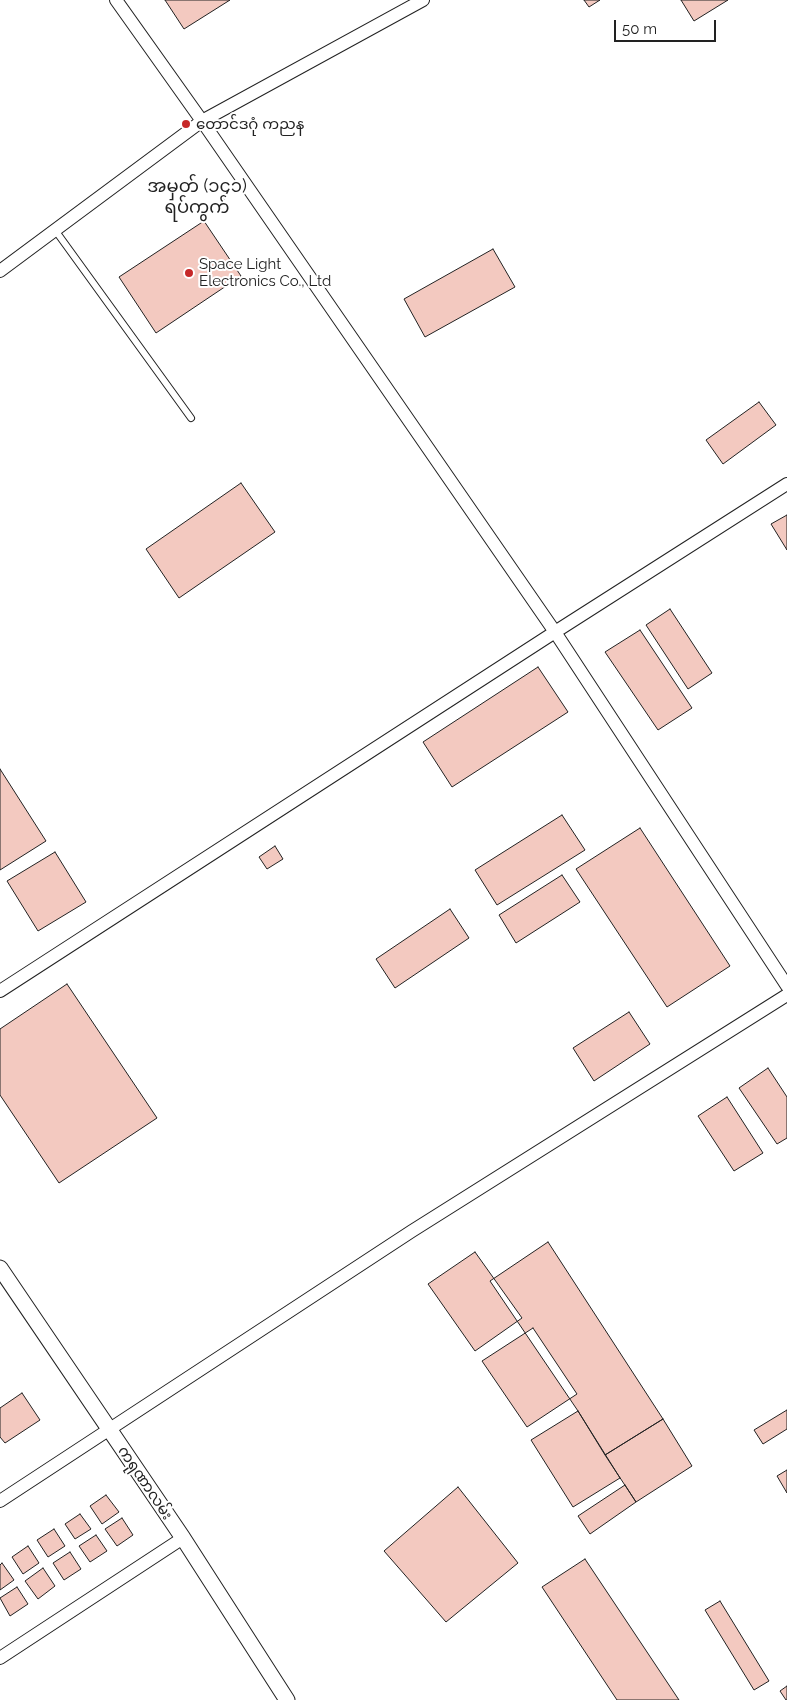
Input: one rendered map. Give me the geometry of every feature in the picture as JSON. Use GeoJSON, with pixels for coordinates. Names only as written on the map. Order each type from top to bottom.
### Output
{"type":"FeatureCollection","features":[{"type":"Feature","properties":{"kind":"street"},"geometry":{"type":"LineString","coordinates":[[116,0],[202,121],[555,632],[787,986]]}},
{"type":"Feature","properties":{"kind":"street"},"geometry":{"type":"LineString","coordinates":[[0,271],[202,121],[423,0]]}},
{"type":"Feature","properties":{"kind":"street"},"geometry":{"type":"LineString","coordinates":[[0,991],[787,484]]}},
{"type":"Feature","properties":{"kind":"street"},"geometry":{"type":"LineString","coordinates":[[0,1501],[412,1231],[787,995]]}},
{"type":"Feature","properties":{"kind":"street","name":"ကရုဏာလမ်း"},"geometry":{"type":"LineString","coordinates":[[0,1268],[183,1538],[287,1700]]}},
{"type":"Feature","properties":{"kind":"street"},"geometry":{"type":"LineString","coordinates":[[0,1658],[183,1538]]}},
{"type":"Feature","properties":{"kind":"lane"},"geometry":{"type":"LineString","coordinates":[[55,230],[191,418]]}},
{"type":"Feature","properties":{"kind":"building"},"geometry":{"type":"Polygon","coordinates":[[[165,0],[230,0],[184,29],[165,0]]]}},
{"type":"Feature","properties":{"kind":"building"},"geometry":{"type":"Polygon","coordinates":[[[584,0],[600,0],[589,7],[584,0]]]}},
{"type":"Feature","properties":{"kind":"building"},"geometry":{"type":"Polygon","coordinates":[[[681,0],[728,0],[694,21],[681,0]]]}},
{"type":"Feature","properties":{"kind":"building"},"geometry":{"type":"Polygon","coordinates":[[[204,221],[241,276],[156,333],[119,277],[204,221]]]}},
{"type":"Feature","properties":{"kind":"building"},"geometry":{"type":"Polygon","coordinates":[[[493,249],[515,287],[425,337],[404,299],[493,249]]]}},
{"type":"Feature","properties":{"kind":"building"},"geometry":{"type":"Polygon","coordinates":[[[759,402],[776,425],[723,464],[706,440],[759,402]]]}},
{"type":"Feature","properties":{"kind":"building"},"geometry":{"type":"Polygon","coordinates":[[[241,483],[275,532],[179,598],[146,549],[241,483]]]}},
{"type":"Feature","properties":{"kind":"building"},"geometry":{"type":"Polygon","coordinates":[[[787,515],[787,550],[771,524],[787,515]]]}},
{"type":"Feature","properties":{"kind":"building"},"geometry":{"type":"Polygon","coordinates":[[[670,609],[712,673],[688,689],[646,625],[670,609]]]}},
{"type":"Feature","properties":{"kind":"building"},"geometry":{"type":"Polygon","coordinates":[[[640,630],[692,708],[658,730],[605,652],[640,630]]]}},
{"type":"Feature","properties":{"kind":"building"},"geometry":{"type":"Polygon","coordinates":[[[538,667],[568,712],[452,787],[423,742],[538,667]]]}},
{"type":"Feature","properties":{"kind":"building"},"geometry":{"type":"Polygon","coordinates":[[[0,769],[46,841],[0,870],[0,769]]]}},
{"type":"Feature","properties":{"kind":"building"},"geometry":{"type":"Polygon","coordinates":[[[562,815],[585,850],[497,905],[475,870],[562,815]]]}},
{"type":"Feature","properties":{"kind":"building"},"geometry":{"type":"Polygon","coordinates":[[[640,828],[730,966],[667,1007],[576,869],[640,828]]]}},
{"type":"Feature","properties":{"kind":"building"},"geometry":{"type":"Polygon","coordinates":[[[275,846],[283,859],[267,869],[259,857],[275,846]]]}},
{"type":"Feature","properties":{"kind":"building"},"geometry":{"type":"Polygon","coordinates":[[[55,852],[86,902],[38,931],[7,881],[55,852]]]}},
{"type":"Feature","properties":{"kind":"building"},"geometry":{"type":"Polygon","coordinates":[[[562,875],[580,902],[516,943],[499,915],[562,875]]]}},
{"type":"Feature","properties":{"kind":"building"},"geometry":{"type":"Polygon","coordinates":[[[450,909],[469,938],[395,988],[376,959],[450,909]]]}},
{"type":"Feature","properties":{"kind":"building"},"geometry":{"type":"Polygon","coordinates":[[[67,984],[157,1118],[59,1183],[0,1095],[0,1029],[67,984]]]}},
{"type":"Feature","properties":{"kind":"building"},"geometry":{"type":"Polygon","coordinates":[[[629,1012],[650,1044],[594,1081],[573,1048],[629,1012]]]}},
{"type":"Feature","properties":{"kind":"building"},"geometry":{"type":"Polygon","coordinates":[[[768,1068],[787,1097],[787,1138],[777,1144],[739,1088],[768,1068]]]}},
{"type":"Feature","properties":{"kind":"building"},"geometry":{"type":"Polygon","coordinates":[[[727,1097],[763,1153],[734,1171],[698,1116],[727,1097]]]}},
{"type":"Feature","properties":{"kind":"building"},"geometry":{"type":"Polygon","coordinates":[[[548,1242],[663,1419],[605,1455],[578,1411],[490,1281],[548,1242]]]}},
{"type":"Feature","properties":{"kind":"building"},"geometry":{"type":"Polygon","coordinates":[[[475,1252],[522,1318],[475,1351],[428,1284],[475,1252]]]}},
{"type":"Feature","properties":{"kind":"building"},"geometry":{"type":"Polygon","coordinates":[[[533,1328],[577,1394],[527,1427],[482,1361],[533,1328]]]}},
{"type":"Feature","properties":{"kind":"building"},"geometry":{"type":"Polygon","coordinates":[[[22,1393],[40,1420],[5,1443],[0,1437],[0,1408],[22,1393]]]}},
{"type":"Feature","properties":{"kind":"building"},"geometry":{"type":"Polygon","coordinates":[[[787,1410],[787,1429],[763,1444],[754,1430],[787,1410]]]}},
{"type":"Feature","properties":{"kind":"building"},"geometry":{"type":"Polygon","coordinates":[[[578,1411],[620,1478],[573,1507],[531,1440],[578,1411]]]}},
{"type":"Feature","properties":{"kind":"building"},"geometry":{"type":"Polygon","coordinates":[[[663,1419],[692,1466],[636,1502],[605,1455],[663,1419]]]}},
{"type":"Feature","properties":{"kind":"building"},"geometry":{"type":"Polygon","coordinates":[[[787,1470],[787,1493],[777,1476],[787,1470]]]}},
{"type":"Feature","properties":{"kind":"building"},"geometry":{"type":"Polygon","coordinates":[[[625,1485],[636,1502],[590,1534],[578,1516],[625,1485]]]}},
{"type":"Feature","properties":{"kind":"building"},"geometry":{"type":"Polygon","coordinates":[[[458,1487],[518,1563],[446,1622],[384,1551],[458,1487]]]}},
{"type":"Feature","properties":{"kind":"building"},"geometry":{"type":"Polygon","coordinates":[[[106,1495],[119,1512],[102,1524],[90,1506],[106,1495]]]}},
{"type":"Feature","properties":{"kind":"building"},"geometry":{"type":"Polygon","coordinates":[[[80,1514],[91,1529],[75,1539],[65,1524],[80,1514]]]}},
{"type":"Feature","properties":{"kind":"building"},"geometry":{"type":"Polygon","coordinates":[[[122,1518],[133,1535],[117,1546],[105,1529],[122,1518]]]}},
{"type":"Feature","properties":{"kind":"building"},"geometry":{"type":"Polygon","coordinates":[[[54,1529],[65,1546],[48,1557],[37,1540],[54,1529]]]}},
{"type":"Feature","properties":{"kind":"building"},"geometry":{"type":"Polygon","coordinates":[[[96,1535],[107,1551],[90,1562],[79,1546],[96,1535]]]}},
{"type":"Feature","properties":{"kind":"building"},"geometry":{"type":"Polygon","coordinates":[[[28,1546],[39,1563],[23,1574],[12,1557],[28,1546]]]}},
{"type":"Feature","properties":{"kind":"building"},"geometry":{"type":"Polygon","coordinates":[[[70,1552],[81,1569],[64,1580],[53,1563],[70,1552]]]}},
{"type":"Feature","properties":{"kind":"building"},"geometry":{"type":"Polygon","coordinates":[[[585,1559],[679,1700],[617,1700],[542,1587],[585,1559]]]}},
{"type":"Feature","properties":{"kind":"building"},"geometry":{"type":"Polygon","coordinates":[[[2,1563],[14,1580],[0,1590],[0,1565],[2,1563]]]}},
{"type":"Feature","properties":{"kind":"building"},"geometry":{"type":"Polygon","coordinates":[[[43,1568],[55,1586],[38,1599],[25,1581],[43,1568]]]}},
{"type":"Feature","properties":{"kind":"building"},"geometry":{"type":"Polygon","coordinates":[[[17,1587],[28,1604],[10,1616],[0,1598],[17,1587]]]}},
{"type":"Feature","properties":{"kind":"building"},"geometry":{"type":"Polygon","coordinates":[[[720,1601],[769,1681],[754,1690],[705,1610],[720,1601]]]}},
{"type":"Feature","properties":{"kind":"building"},"geometry":{"type":"Polygon","coordinates":[[[787,1686],[787,1700],[786,1700],[780,1691],[787,1686]]]}},
{"type":"Feature","properties":{"kind":"place","name":"တောင်ဒဂုံ ကညန"},"geometry":{"type":"Point","coordinates":[186,124]}},
{"type":"Feature","properties":{"kind":"place","name":"Space Light Electronics Co., Ltd"},"geometry":{"type":"Point","coordinates":[189,273]}},
{"type":"Feature","properties":{"kind":"district","name":"အမှတ် (၁၄၁) ရပ်ကွက်"},"geometry":{"type":"Point","coordinates":[197,197]}}]}
